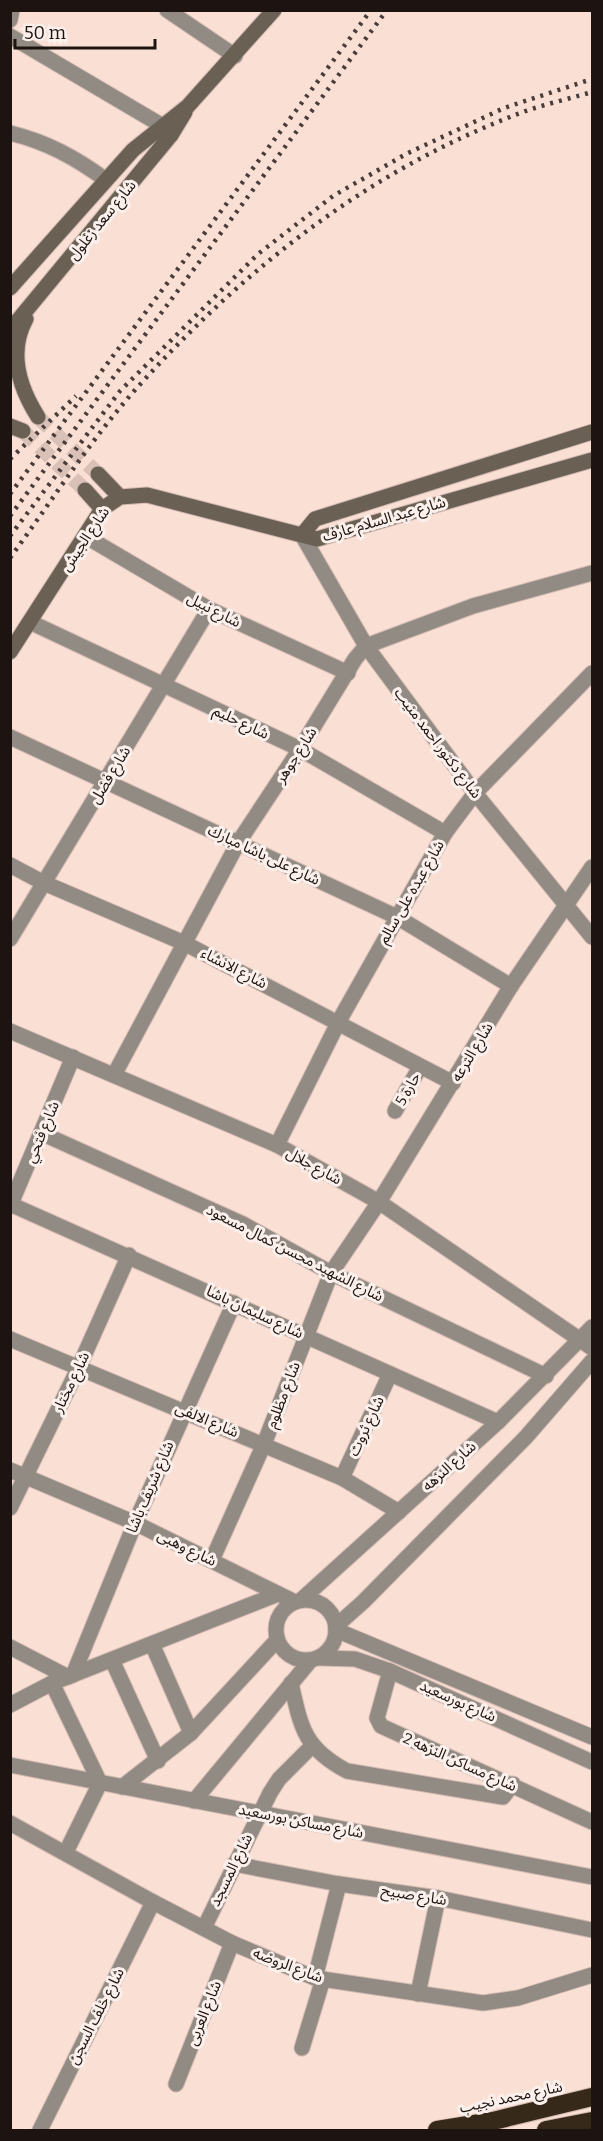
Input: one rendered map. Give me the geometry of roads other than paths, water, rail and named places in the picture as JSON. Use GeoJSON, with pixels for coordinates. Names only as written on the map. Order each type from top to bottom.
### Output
{"type":"FeatureCollection","features":[{"type":"Feature","properties":{"kind":"highway","name":"شارع محمد نجيب"},"geometry":{"type":"LineString","coordinates":[[437,2130],[492,2121],[592,2097]]}},
{"type":"Feature","properties":{"kind":"highway"},"geometry":{"type":"LineString","coordinates":[[546,2130],[592,2121]]}},
{"type":"Feature","properties":{"kind":"main road","name":"شارع سعد زغلول"},"geometry":{"type":"LineString","coordinates":[[10,330],[33,304],[166,130],[235,56],[269,13]]}},
{"type":"Feature","properties":{"kind":"main road","name":"شارع سعد زغلول"},"geometry":{"type":"LineString","coordinates":[[10,288],[106,180],[166,130]]}},
{"type":"Feature","properties":{"kind":"main road"},"geometry":{"type":"LineString","coordinates":[[33,304],[22,325],[17,349],[18,374],[22,389],[38,417]]}},
{"type":"Feature","properties":{"kind":"main road","name":"شارع عبد السلام عارف"},"geometry":{"type":"LineString","coordinates":[[302,535],[315,519],[592,432]]}},
{"type":"Feature","properties":{"kind":"main road","name":"شارع عبد السلام عارف"},"geometry":{"type":"LineString","coordinates":[[302,535],[322,538],[592,460]]}},
{"type":"Feature","properties":{"kind":"main road"},"geometry":{"type":"LineString","coordinates":[[98,474],[120,497]]}},
{"type":"Feature","properties":{"kind":"main road"},"geometry":{"type":"LineString","coordinates":[[85,490],[102,509]]}},
{"type":"Feature","properties":{"kind":"main road","name":"شارع الجيش"},"geometry":{"type":"LineString","coordinates":[[10,652],[102,509],[120,497],[147,495],[302,535]]}},
{"type":"Feature","properties":{"kind":"street"},"geometry":{"type":"LineString","coordinates":[[10,20],[12,10]]}},
{"type":"Feature","properties":{"kind":"street"},"geometry":{"type":"LineString","coordinates":[[167,10],[235,56]]}},
{"type":"Feature","properties":{"kind":"street"},"geometry":{"type":"LineString","coordinates":[[10,36],[166,130]]}},
{"type":"Feature","properties":{"kind":"street"},"geometry":{"type":"LineString","coordinates":[[10,133],[49,144],[78,159],[106,180]]}},
{"type":"Feature","properties":{"kind":"street","name":"شارع دكتور احمد منيب"},"geometry":{"type":"LineString","coordinates":[[302,535],[366,646],[475,792],[567,902],[592,937]]}},
{"type":"Feature","properties":{"kind":"street","name":"شارع نبيل"},"geometry":{"type":"LineString","coordinates":[[85,536],[209,609],[348,673]]}},
{"type":"Feature","properties":{"kind":"street"},"geometry":{"type":"LineString","coordinates":[[366,646],[473,606],[592,573]]}},
{"type":"Feature","properties":{"kind":"street","name":"شارع فضل"},"geometry":{"type":"LineString","coordinates":[[10,939],[209,609]]}},
{"type":"Feature","properties":{"kind":"street","name":"شارع حليم"},"geometry":{"type":"LineString","coordinates":[[30,622],[300,749],[445,833]]}},
{"type":"Feature","properties":{"kind":"street","name":"شارع جوهر"},"geometry":{"type":"LineString","coordinates":[[114,1075],[238,843],[366,646]]}},
{"type":"Feature","properties":{"kind":"street","name":"شارع عبده على سالم"},"geometry":{"type":"LineString","coordinates":[[277,1145],[339,1021],[445,833],[475,792],[592,673]]}},
{"type":"Feature","properties":{"kind":"street","name":"شارع على باشا مبارك"},"geometry":{"type":"LineString","coordinates":[[10,737],[397,917],[511,986]]}},
{"type":"Feature","properties":{"kind":"street","name":"شارع الانشاء"},"geometry":{"type":"LineString","coordinates":[[10,865],[44,883],[184,943],[339,1021],[453,1083]]}},
{"type":"Feature","properties":{"kind":"street","name":"شارع الترعه"},"geometry":{"type":"LineString","coordinates":[[379,1202],[511,986],[592,867]]}},
{"type":"Feature","properties":{"kind":"street","name":"شارع جلال"},"geometry":{"type":"LineString","coordinates":[[10,1031],[277,1145],[379,1202],[589,1338]]}},
{"type":"Feature","properties":{"kind":"street","name":"شارع فتحي"},"geometry":{"type":"LineString","coordinates":[[11,1205],[74,1057]]}},
{"type":"Feature","properties":{"kind":"street","name":"حارة 5"},"geometry":{"type":"LineString","coordinates":[[395,1111],[420,1066]]}},
{"type":"Feature","properties":{"kind":"street","name":"شارع الشهيد محسن كمال مسعود"},"geometry":{"type":"LineString","coordinates":[[41,1134],[243,1224],[331,1273],[546,1376]]}},
{"type":"Feature","properties":{"kind":"street","name":"شارع مظلوم"},"geometry":{"type":"LineString","coordinates":[[212,1560],[264,1444],[331,1273],[379,1202]]}},
{"type":"Feature","properties":{"kind":"street","name":"شارع سليمان باشا"},"geometry":{"type":"LineString","coordinates":[[11,1205],[129,1255],[498,1422]]}},
{"type":"Feature","properties":{"kind":"street","name":"شارع مختار"},"geometry":{"type":"LineString","coordinates":[[10,1508],[17,1473],[78,1369],[129,1255]]}},
{"type":"Feature","properties":{"kind":"street","name":"شارع شريف باشا"},"geometry":{"type":"LineString","coordinates":[[70,1676],[184,1410],[234,1303]]}},
{"type":"Feature","properties":{"kind":"street","name":"شارع الالفى"},"geometry":{"type":"LineString","coordinates":[[10,1338],[78,1369],[184,1410],[342,1478],[399,1512]]}},
{"type":"Feature","properties":{"kind":"street","name":"شارع النزهه"},"geometry":{"type":"LineString","coordinates":[[298,1601],[589,1338]]}},
{"type":"Feature","properties":{"kind":"street"},"geometry":{"type":"LineString","coordinates":[[194,1801],[291,1683],[315,1659],[332,1647],[336,1628],[525,1437],[592,1361]]}},
{"type":"Feature","properties":{"kind":"street","name":"شارع ثروت"},"geometry":{"type":"LineString","coordinates":[[342,1478],[390,1374]]}},
{"type":"Feature","properties":{"kind":"street","name":"شارع وهبى"},"geometry":{"type":"LineString","coordinates":[[17,1473],[135,1522],[278,1594],[298,1601]]}},
{"type":"Feature","properties":{"kind":"street"},"geometry":{"type":"LineString","coordinates":[[10,1705],[52,1683],[278,1594]]}},
{"type":"Feature","properties":{"kind":"street"},"geometry":{"type":"LineString","coordinates":[[315,1659],[294,1659],[280,1648],[276,1640],[275,1629],[278,1618],[285,1608],[298,1601],[311,1600],[328,1609],[336,1628]]}},
{"type":"Feature","properties":{"kind":"street","name":"شارع بورسعيد"},"geometry":{"type":"LineString","coordinates":[[336,1628],[592,1737]]}},
{"type":"Feature","properties":{"kind":"street"},"geometry":{"type":"LineString","coordinates":[[122,1787],[158,1761],[191,1732],[276,1640]]}},
{"type":"Feature","properties":{"kind":"street"},"geometry":{"type":"LineString","coordinates":[[152,1644],[191,1732]]}},
{"type":"Feature","properties":{"kind":"street"},"geometry":{"type":"LineString","coordinates":[[10,1647],[70,1676]]}},
{"type":"Feature","properties":{"kind":"street","name":"شارع بورسعيد"},"geometry":{"type":"LineString","coordinates":[[315,1659],[356,1659],[390,1671],[592,1762]]}},
{"type":"Feature","properties":{"kind":"street"},"geometry":{"type":"LineString","coordinates":[[112,1660],[158,1761]]}},
{"type":"Feature","properties":{"kind":"street","name":"شارع مساكن النزهه 2"},"geometry":{"type":"LineString","coordinates":[[390,1671],[377,1718],[381,1726],[513,1784],[592,1822]]}},
{"type":"Feature","properties":{"kind":"street"},"geometry":{"type":"LineString","coordinates":[[52,1683],[100,1783],[66,1852]]}},
{"type":"Feature","properties":{"kind":"street"},"geometry":{"type":"LineString","coordinates":[[291,1683],[303,1730],[312,1746],[332,1763],[347,1771],[503,1797],[513,1784]]}},
{"type":"Feature","properties":{"kind":"street","name":"شارع المسجد"},"geometry":{"type":"LineString","coordinates":[[204,1928],[259,1813],[279,1779],[312,1746]]}},
{"type":"Feature","properties":{"kind":"street","name":"شارع مساكن بورسعيد"},"geometry":{"type":"LineString","coordinates":[[10,1765],[592,1877]]}},
{"type":"Feature","properties":{"kind":"street","name":"شارع الروضه"},"geometry":{"type":"LineString","coordinates":[[10,1823],[232,1943],[319,1978],[483,2003],[518,1998],[592,1976]]}},
{"type":"Feature","properties":{"kind":"street","name":"شارع صبيح"},"geometry":{"type":"LineString","coordinates":[[234,1864],[339,1884],[438,1898],[592,1930]]}},
{"type":"Feature","properties":{"kind":"street"},"geometry":{"type":"LineString","coordinates":[[302,2048],[339,1884]]}},
{"type":"Feature","properties":{"kind":"street"},"geometry":{"type":"LineString","coordinates":[[418,1994],[438,1898]]}},
{"type":"Feature","properties":{"kind":"street","name":"شارع خلف السجن"},"geometry":{"type":"LineString","coordinates":[[40,2130],[153,1902]]}},
{"type":"Feature","properties":{"kind":"street","name":"شارع العربى"},"geometry":{"type":"LineString","coordinates":[[176,2084],[232,1943]]}},
{"type":"Feature","properties":{"kind":"tunnel"},"geometry":{"type":"LineString","coordinates":[[38,417],[98,474]]}},
{"type":"Feature","properties":{"kind":"tunnel"},"geometry":{"type":"LineString","coordinates":[[23,431],[85,490]]}},
{"type":"Feature","properties":{"kind":"railway"},"geometry":{"type":"LineString","coordinates":[[10,494],[371,10]]}},
{"type":"Feature","properties":{"kind":"railway"},"geometry":{"type":"LineString","coordinates":[[10,516],[387,10]]}},
{"type":"Feature","properties":{"kind":"railway"},"geometry":{"type":"LineString","coordinates":[[10,536],[120,391],[258,254],[333,196],[406,154],[504,108],[592,79]]}},
{"type":"Feature","properties":{"kind":"railway"},"geometry":{"type":"LineString","coordinates":[[10,558],[86,451],[135,390],[175,347],[261,267],[306,231],[354,198],[404,168],[510,117],[592,92]]}},
{"type":"Feature","properties":{"kind":"railway"},"geometry":{"type":"LineString","coordinates":[[10,459],[76,396]]}}]}
